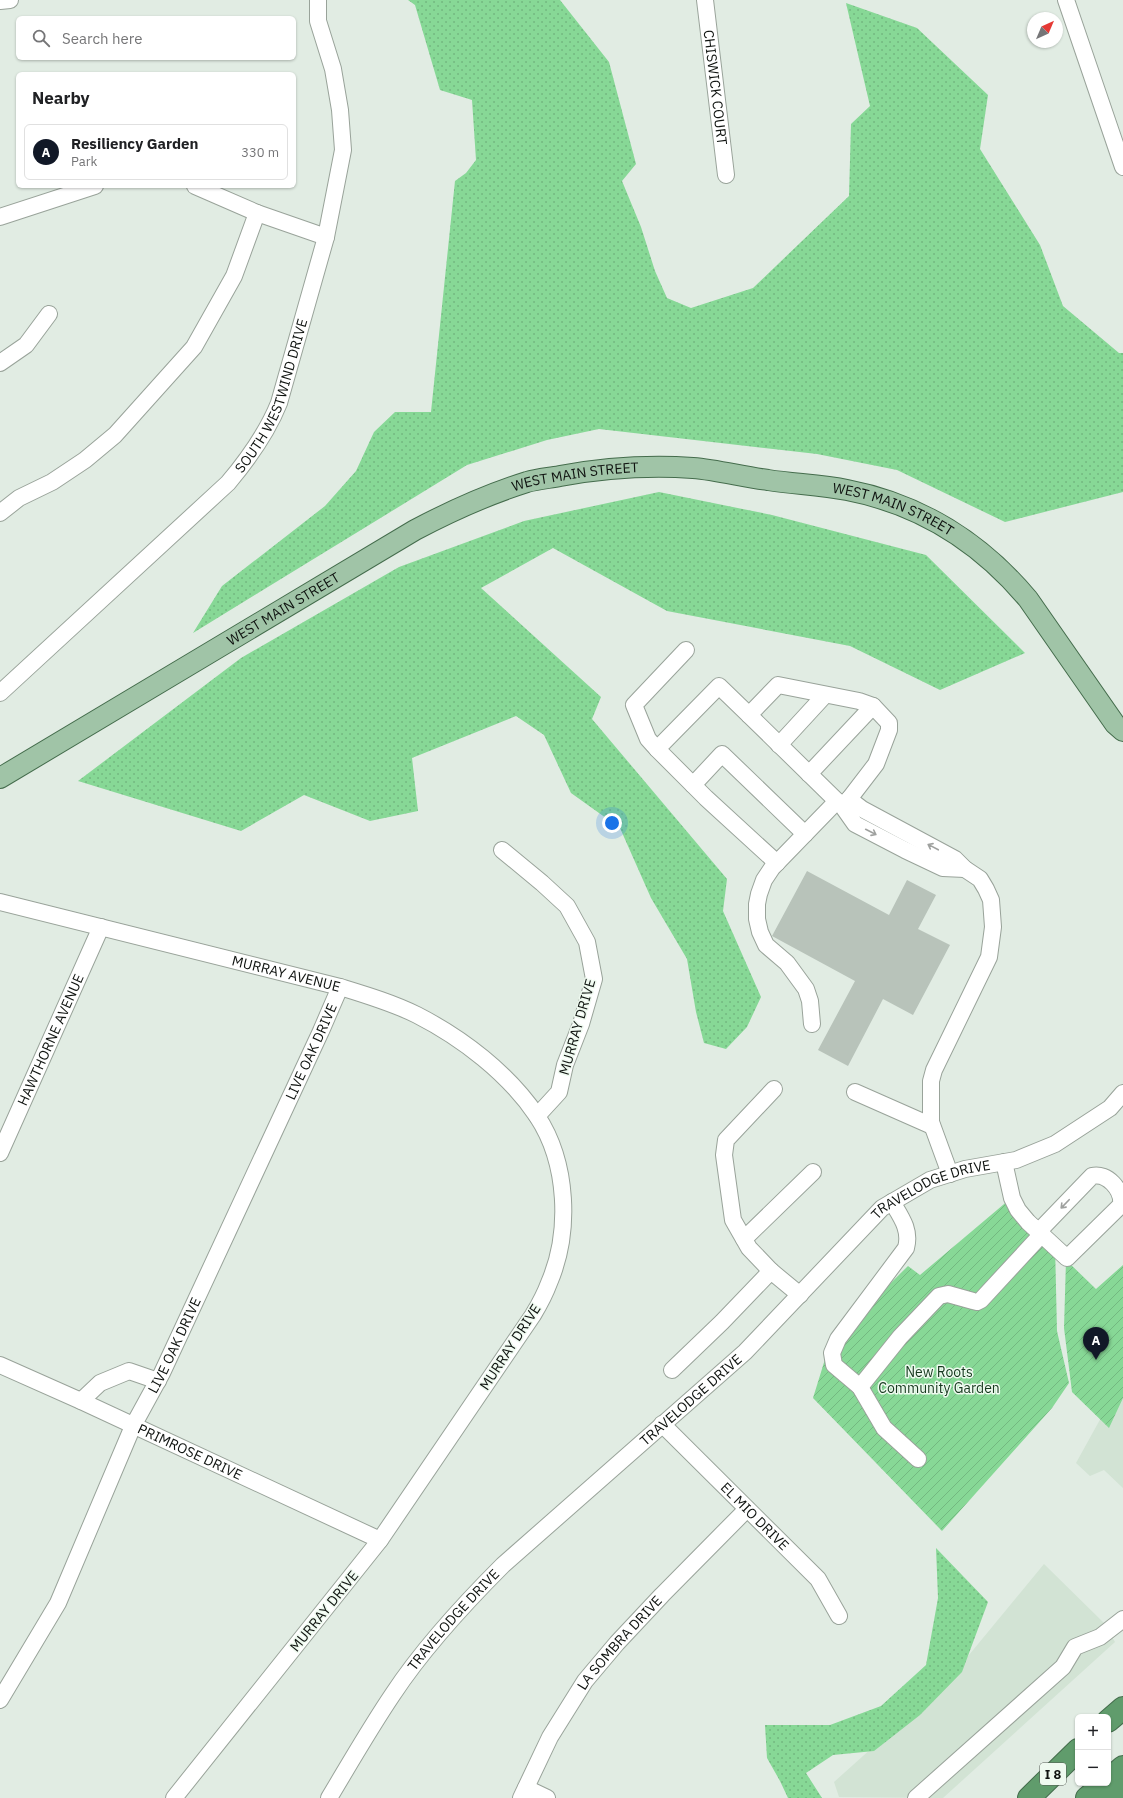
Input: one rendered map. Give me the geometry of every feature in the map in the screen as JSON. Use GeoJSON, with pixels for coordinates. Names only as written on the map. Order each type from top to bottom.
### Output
{"type":"FeatureCollection","features":[{"type":"Feature","properties":{"kind":"highway","name":"I 8"},"geometry":{"type":"LineString","coordinates":[[1028,1798],[1075,1753]]}},
{"type":"Feature","properties":{"kind":"highway"},"geometry":{"type":"LineString","coordinates":[[1111,1777],[1123,1767]]}},
{"type":"Feature","properties":{"kind":"highway"},"geometry":{"type":"LineString","coordinates":[[1087,1798],[1101,1786]]}},
{"type":"Feature","properties":{"kind":"highway"},"geometry":{"type":"LineString","coordinates":[[1109,1798],[1123,1788]]}},
{"type":"Feature","properties":{"kind":"main road","name":"WEST MAIN STREET"},"geometry":{"type":"LineString","coordinates":[[0,778],[408,534],[450,512],[528,481],[588,471],[637,467],[694,468],[768,480],[846,490],[893,502],[937,522],[977,549],[1013,581],[1038,612],[1116,724],[1123,731]]}},
{"type":"Feature","properties":{"kind":"street"},"geometry":{"type":"LineString","coordinates":[[0,2],[10,0]]}},
{"type":"Feature","properties":{"kind":"street","name":"SOUTH WESTWIND DRIVE"},"geometry":{"type":"LineString","coordinates":[[0,694],[228,483],[258,445],[270,425],[279,403],[326,237],[343,150],[340,110],[333,69],[318,21],[318,0]]}},
{"type":"Feature","properties":{"kind":"street","name":"CHISWICK COURT"},"geometry":{"type":"LineString","coordinates":[[705,0],[726,175]]}},
{"type":"Feature","properties":{"kind":"street"},"geometry":{"type":"LineString","coordinates":[[1066,0],[1123,167]]}},
{"type":"Feature","properties":{"kind":"street"},"geometry":{"type":"LineString","coordinates":[[0,217],[88,188]]}},
{"type":"Feature","properties":{"kind":"street"},"geometry":{"type":"LineString","coordinates":[[200,188],[257,213],[326,237]]}},
{"type":"Feature","properties":{"kind":"street"},"geometry":{"type":"LineString","coordinates":[[0,513],[19,498],[52,482],[79,465],[116,435],[194,347],[234,276],[257,213]]}},
{"type":"Feature","properties":{"kind":"street"},"geometry":{"type":"LineString","coordinates":[[0,363],[26,345],[49,314]]}},
{"type":"Feature","properties":{"kind":"street"},"geometry":{"type":"LineString","coordinates":[[686,650],[634,705],[648,739],[693,785],[777,863]]}},
{"type":"Feature","properties":{"kind":"street"},"geometry":{"type":"LineString","coordinates":[[749,715],[778,685],[825,694],[873,706],[889,723],[889,730],[876,764],[843,802],[805,834],[777,863],[764,880],[759,894],[757,919],[766,945],[787,963],[806,989],[810,1002],[812,1024]]}},
{"type":"Feature","properties":{"kind":"street"},"geometry":{"type":"LineString","coordinates":[[657,749],[719,686],[778,745],[809,774],[843,802],[855,824],[943,868],[965,869],[980,879],[990,900],[993,927],[989,957],[934,1070],[931,1081],[931,1122],[950,1174]]}},
{"type":"Feature","properties":{"kind":"street"},"geometry":{"type":"LineString","coordinates":[[778,745],[825,694]]}},
{"type":"Feature","properties":{"kind":"street"},"geometry":{"type":"LineString","coordinates":[[809,774],[873,706]]}},
{"type":"Feature","properties":{"kind":"street"},"geometry":{"type":"LineString","coordinates":[[693,785],[722,754],[805,834]]}},
{"type":"Feature","properties":{"kind":"street","name":"MURRAY DRIVE"},"geometry":{"type":"LineString","coordinates":[[174,1798],[380,1540],[533,1315],[550,1282],[561,1240],[563,1209],[562,1190],[553,1152],[537,1116],[559,1092],[565,1065],[581,1024],[594,979],[587,942],[566,906],[542,883],[502,850]]}},
{"type":"Feature","properties":{"kind":"street","name":"MURRAY AVENUE"},"geometry":{"type":"LineString","coordinates":[[0,902],[340,987],[393,1004],[417,1015],[453,1037],[483,1059],[503,1077],[537,1116]]}},
{"type":"Feature","properties":{"kind":"street","name":"HAWTHORNE AVENUE"},"geometry":{"type":"LineString","coordinates":[[0,1153],[100,927]]}},
{"type":"Feature","properties":{"kind":"street","name":"LIVE OAK DRIVE"},"geometry":{"type":"LineString","coordinates":[[0,1700],[58,1603],[133,1426],[158,1381],[322,1031],[340,987]]}},
{"type":"Feature","properties":{"kind":"street"},"geometry":{"type":"LineString","coordinates":[[774,1089],[726,1140],[724,1156],[732,1220],[749,1248],[771,1271],[800,1295]]}},
{"type":"Feature","properties":{"kind":"street"},"geometry":{"type":"LineString","coordinates":[[856,1092],[932,1126]]}},
{"type":"Feature","properties":{"kind":"street","name":"TRAVELODGE DRIVE"},"geometry":{"type":"LineString","coordinates":[[329,1798],[393,1694],[445,1626],[503,1565],[662,1424],[746,1352],[882,1208],[930,1180],[965,1169],[1016,1160],[1055,1144],[1110,1108],[1123,1093]]}},
{"type":"Feature","properties":{"kind":"street"},"geometry":{"type":"LineString","coordinates":[[860,1387],[900,1336],[939,1296],[948,1294],[977,1302],[981,1300],[1040,1233],[1092,1176],[1098,1174],[1104,1176],[1120,1191],[1122,1198],[1120,1204],[1070,1258],[1065,1257],[1040,1233],[1018,1210],[1012,1198],[1004,1162]]}},
{"type":"Feature","properties":{"kind":"street"},"geometry":{"type":"LineString","coordinates":[[744,1239],[812,1172]]}},
{"type":"Feature","properties":{"kind":"street"},"geometry":{"type":"LineString","coordinates":[[892,1202],[908,1230],[909,1239],[906,1248],[838,1340],[832,1353],[834,1365],[860,1387],[884,1428],[918,1459]]}},
{"type":"Feature","properties":{"kind":"street"},"geometry":{"type":"LineString","coordinates":[[672,1370],[722,1322],[771,1271]]}},
{"type":"Feature","properties":{"kind":"street","name":"PRIMROSE DRIVE"},"geometry":{"type":"LineString","coordinates":[[0,1365],[82,1401],[380,1540]]}},
{"type":"Feature","properties":{"kind":"street"},"geometry":{"type":"LineString","coordinates":[[82,1401],[100,1383],[129,1371],[158,1381]]}},
{"type":"Feature","properties":{"kind":"street","name":"EL MIO DRIVE"},"geometry":{"type":"LineString","coordinates":[[662,1424],[818,1579],[839,1616]]}},
{"type":"Feature","properties":{"kind":"street","name":"LA SOMBRA DRIVE"},"geometry":{"type":"LineString","coordinates":[[524,1793],[550,1737],[586,1681],[662,1595],[747,1509]]}},
{"type":"Feature","properties":{"kind":"street"},"geometry":{"type":"LineString","coordinates":[[916,1798],[1063,1667],[1075,1647],[1100,1637],[1123,1618]]}},
{"type":"Feature","properties":{"kind":"street"},"geometry":{"type":"LineString","coordinates":[[524,1793],[547,1798]]}},
{"type":"Feature","properties":{"kind":"shaded area"},"geometry":{"type":"Polygon","coordinates":[[[1123,1378],[1123,1488],[1104,1470],[1090,1476],[1076,1463],[1123,1378]]]}},
{"type":"Feature","properties":{"kind":"shaded area"},"geometry":{"type":"Polygon","coordinates":[[[1044,1564],[1104,1623],[1115,1642],[943,1798],[839,1797],[834,1782],[950,1678],[1044,1564]]]}},
{"type":"Feature","properties":{"kind":"green space"},"geometry":{"type":"Polygon","coordinates":[[[408,0],[560,0],[609,62],[636,164],[622,181],[641,227],[655,271],[667,298],[691,308],[753,288],[849,196],[851,124],[870,106],[846,3],[917,28],[988,95],[980,149],[1040,245],[1063,306],[1119,353],[1123,353],[1123,492],[1005,522],[897,470],[817,454],[599,429],[547,440],[467,465],[193,633],[222,586],[325,506],[356,471],[374,432],[395,412],[431,412],[455,181],[466,173],[476,160],[472,100],[440,90],[415,5],[408,0]]]}},
{"type":"Feature","properties":{"kind":"green space"},"geometry":{"type":"Polygon","coordinates":[[[659,492],[772,515],[926,555],[1025,653],[940,690],[850,646],[667,611],[553,548],[481,588],[601,697],[592,719],[727,879],[723,911],[761,997],[747,1027],[726,1049],[704,1043],[696,1012],[687,959],[651,898],[620,828],[571,793],[544,735],[516,716],[412,758],[418,811],[370,821],[304,795],[241,831],[78,781],[241,658],[399,567],[524,521],[659,492]]]}},
{"type":"Feature","properties":{"kind":"green space","name":"New Roots Community Garden"},"geometry":{"type":"Polygon","coordinates":[[[1010,1199],[1055,1244],[1057,1331],[1069,1383],[1052,1408],[942,1531],[813,1398],[830,1343],[908,1266],[920,1275],[1010,1199]]]}},
{"type":"Feature","properties":{"kind":"green space"},"geometry":{"type":"Polygon","coordinates":[[[1066,1260],[1096,1289],[1123,1265],[1123,1398],[1109,1428],[1072,1392],[1064,1328],[1066,1260]]]}},
{"type":"Feature","properties":{"kind":"green space"},"geometry":{"type":"Polygon","coordinates":[[[936,1548],[988,1602],[962,1672],[920,1715],[874,1751],[833,1755],[806,1773],[822,1798],[788,1798],[767,1758],[765,1725],[830,1725],[881,1706],[926,1665],[938,1598],[936,1548]]]}},
{"type":"Feature","properties":{"kind":"building"},"geometry":{"type":"Polygon","coordinates":[[[807,871],[889,915],[907,880],[936,895],[918,929],[950,945],[913,1015],[883,999],[848,1066],[818,1050],[855,981],[772,936],[807,871]]]}},
{"type":"Feature","properties":{"kind":"place","name":"Resiliency Garden"},"geometry":{"type":"Point","coordinates":[1096,1360]}}]}
